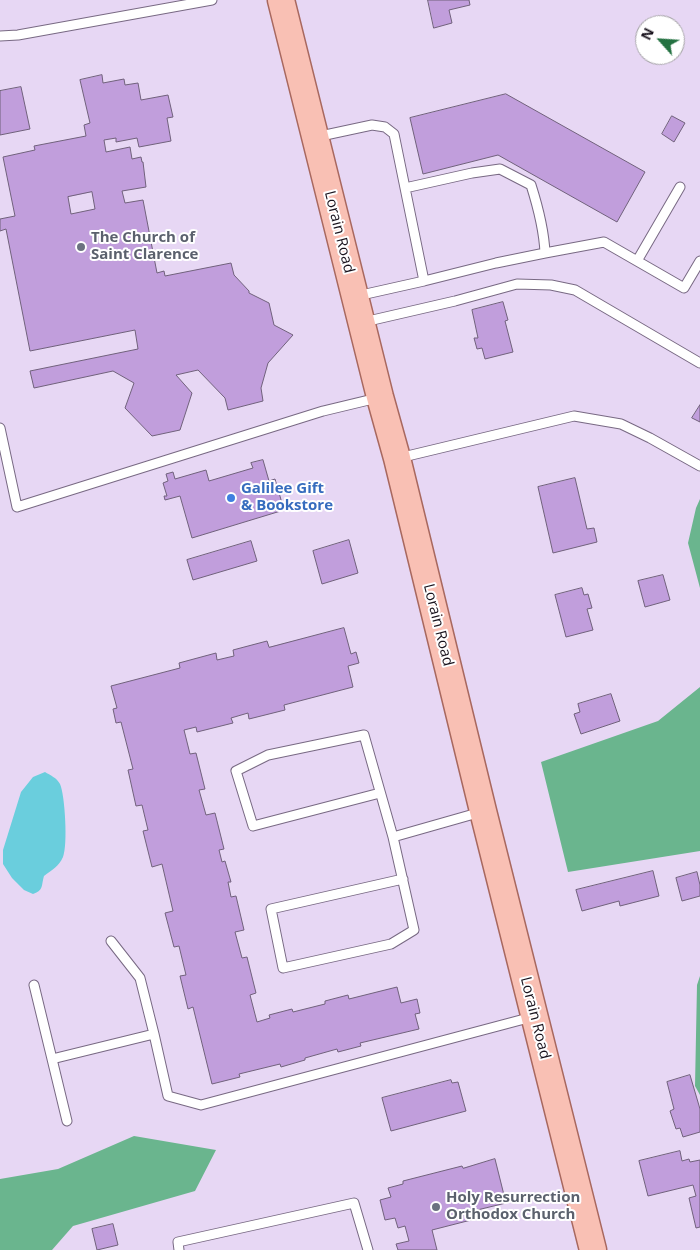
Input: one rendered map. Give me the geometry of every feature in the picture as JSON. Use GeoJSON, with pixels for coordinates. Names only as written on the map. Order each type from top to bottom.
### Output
{"type":"FeatureCollection","features":[{"type":"Feature","properties":{"kind":"main road","name":"Lorain Road"},"geometry":{"type":"LineString","coordinates":[[281,0],[361,323],[397,458],[593,1250]]}},
{"type":"Feature","properties":{"kind":"lane"},"geometry":{"type":"LineString","coordinates":[[0,36],[18,35],[212,0]]}},
{"type":"Feature","properties":{"kind":"lane"},"geometry":{"type":"LineString","coordinates":[[315,137],[372,125],[385,127],[394,134],[424,281]]}},
{"type":"Feature","properties":{"kind":"lane"},"geometry":{"type":"LineString","coordinates":[[405,188],[472,173],[500,169],[531,185],[544,238],[544,253]]}},
{"type":"Feature","properties":{"kind":"lane"},"geometry":{"type":"LineString","coordinates":[[637,261],[680,187]]}},
{"type":"Feature","properties":{"kind":"lane"},"geometry":{"type":"LineString","coordinates":[[355,296],[496,263],[604,242],[684,288],[700,261]]}},
{"type":"Feature","properties":{"kind":"lane"},"geometry":{"type":"LineString","coordinates":[[361,323],[517,284],[551,285],[575,290],[700,363]]}},
{"type":"Feature","properties":{"kind":"lane"},"geometry":{"type":"LineString","coordinates":[[0,428],[17,507],[323,411],[380,397]]}},
{"type":"Feature","properties":{"kind":"lane"},"geometry":{"type":"LineString","coordinates":[[397,458],[574,416],[621,424],[700,466]]}},
{"type":"Feature","properties":{"kind":"lane"},"geometry":{"type":"LineString","coordinates":[[380,793],[253,826],[236,771],[268,755],[364,735],[393,838],[403,879],[414,930],[391,944],[283,968],[271,909],[403,879]]}},
{"type":"Feature","properties":{"kind":"lane"},"geometry":{"type":"LineString","coordinates":[[393,838],[483,811]]}},
{"type":"Feature","properties":{"kind":"lane"},"geometry":{"type":"LineString","coordinates":[[111,942],[140,978],[168,1096],[201,1105],[535,1016]]}},
{"type":"Feature","properties":{"kind":"lane"},"geometry":{"type":"LineString","coordinates":[[34,985],[67,1121]]}},
{"type":"Feature","properties":{"kind":"lane"},"geometry":{"type":"LineString","coordinates":[[52,1059],[154,1034]]}},
{"type":"Feature","properties":{"kind":"lane"},"geometry":{"type":"LineString","coordinates":[[179,1250],[178,1242],[354,1203],[368,1250]]}},
{"type":"Feature","properties":{"kind":"green space"},"geometry":{"type":"Polygon","coordinates":[[[700,499],[700,588],[688,543],[700,499]]]}},
{"type":"Feature","properties":{"kind":"green space"},"geometry":{"type":"Polygon","coordinates":[[[700,687],[700,851],[568,872],[541,762],[658,721],[700,687]]]}},
{"type":"Feature","properties":{"kind":"green space"},"geometry":{"type":"Polygon","coordinates":[[[700,976],[700,1095],[695,1086],[697,985],[700,976]]]}},
{"type":"Feature","properties":{"kind":"green space"},"geometry":{"type":"Polygon","coordinates":[[[134,1136],[216,1150],[195,1191],[73,1226],[52,1250],[0,1250],[0,1179],[58,1169],[134,1136]]]}},
{"type":"Feature","properties":{"kind":"water"},"geometry":{"type":"Polygon","coordinates":[[[45,772],[57,780],[62,790],[65,820],[65,851],[55,868],[44,876],[41,889],[33,894],[24,890],[12,878],[3,864],[3,850],[21,792],[33,777],[45,772]]]}},
{"type":"Feature","properties":{"kind":"building"},"geometry":{"type":"Polygon","coordinates":[[[428,0],[469,0],[470,5],[449,10],[452,23],[434,28],[428,0]]]}},
{"type":"Feature","properties":{"kind":"building","name":"The Church of Saint Clarence"},"geometry":{"type":"Polygon","coordinates":[[[102,75],[103,83],[124,79],[125,85],[138,83],[141,100],[168,95],[173,117],[167,118],[171,141],[139,147],[137,138],[116,142],[116,138],[104,140],[106,152],[130,147],[132,159],[141,157],[146,187],[122,191],[125,203],[143,200],[157,273],[164,271],[165,276],[231,263],[234,275],[249,293],[269,303],[274,325],[293,335],[268,363],[261,388],[263,401],[228,410],[225,398],[198,370],[176,375],[192,393],[180,430],[152,436],[125,408],[134,383],[113,371],[34,388],[30,371],[138,349],[135,330],[30,351],[6,229],[0,231],[0,219],[15,216],[3,157],[35,150],[34,146],[86,136],[84,125],[90,123],[80,80],[102,75]],[[92,192],[68,197],[71,214],[95,209],[92,192]]]}},
{"type":"Feature","properties":{"kind":"building"},"geometry":{"type":"Polygon","coordinates":[[[21,87],[30,129],[0,135],[0,91],[21,87]]]}},
{"type":"Feature","properties":{"kind":"building"},"geometry":{"type":"Polygon","coordinates":[[[506,94],[645,172],[617,222],[498,155],[423,174],[410,118],[506,94]]]}},
{"type":"Feature","properties":{"kind":"building"},"geometry":{"type":"Polygon","coordinates":[[[672,116],[685,123],[674,142],[662,134],[672,116]]]}},
{"type":"Feature","properties":{"kind":"building"},"geometry":{"type":"Polygon","coordinates":[[[503,302],[508,320],[505,321],[513,352],[485,359],[482,348],[477,349],[474,338],[478,338],[472,310],[503,302]]]}},
{"type":"Feature","properties":{"kind":"building"},"geometry":{"type":"Polygon","coordinates":[[[700,405],[700,422],[692,418],[700,405]]]}},
{"type":"Feature","properties":{"kind":"building","name":"Galilee Gift & Bookstore"},"geometry":{"type":"Polygon","coordinates":[[[263,460],[269,481],[275,479],[284,510],[192,538],[180,496],[165,500],[164,496],[167,496],[163,483],[168,481],[166,474],[173,472],[175,479],[206,470],[209,481],[253,468],[251,463],[263,460]]]}},
{"type":"Feature","properties":{"kind":"building"},"geometry":{"type":"Polygon","coordinates":[[[575,478],[587,529],[594,528],[597,542],[553,553],[538,487],[575,478]]]}},
{"type":"Feature","properties":{"kind":"building"},"geometry":{"type":"Polygon","coordinates":[[[349,540],[358,573],[322,584],[313,551],[349,540]]]}},
{"type":"Feature","properties":{"kind":"building"},"geometry":{"type":"Polygon","coordinates":[[[251,541],[257,561],[193,580],[187,560],[251,541]]]}},
{"type":"Feature","properties":{"kind":"building"},"geometry":{"type":"Polygon","coordinates":[[[663,575],[670,600],[645,607],[638,581],[663,575]]]}},
{"type":"Feature","properties":{"kind":"building"},"geometry":{"type":"Polygon","coordinates":[[[582,588],[584,595],[588,594],[592,608],[587,609],[593,630],[566,637],[555,595],[582,588]]]}},
{"type":"Feature","properties":{"kind":"building"},"geometry":{"type":"Polygon","coordinates":[[[344,628],[351,654],[356,652],[359,663],[348,666],[353,687],[284,705],[285,710],[249,719],[248,713],[231,718],[233,723],[197,732],[196,727],[184,730],[190,754],[196,753],[205,789],[199,790],[206,815],[215,813],[224,849],[219,850],[222,862],[225,861],[231,882],[228,882],[231,897],[236,896],[244,930],[235,932],[242,958],[247,957],[256,993],[250,995],[257,1022],[270,1018],[269,1015],[292,1009],[293,1012],[325,1004],[325,1001],[348,995],[349,999],[397,987],[401,1003],[417,999],[420,1013],[415,1014],[419,1029],[360,1043],[361,1046],[338,1052],[337,1049],[281,1067],[280,1064],[239,1074],[240,1077],[212,1084],[193,1007],[188,1009],[180,976],[186,975],[179,946],[174,947],[165,913],[173,911],[162,864],[152,867],[143,831],[148,830],[142,805],[136,806],[128,770],[133,769],[121,722],[116,723],[113,709],[117,708],[111,686],[180,668],[179,663],[216,653],[217,660],[234,656],[233,650],[267,641],[269,647],[344,628]]]}},
{"type":"Feature","properties":{"kind":"building"},"geometry":{"type":"Polygon","coordinates":[[[611,694],[620,721],[581,734],[574,714],[580,712],[578,704],[611,694]]]}},
{"type":"Feature","properties":{"kind":"building"},"geometry":{"type":"Polygon","coordinates":[[[653,871],[659,896],[620,906],[619,901],[582,911],[576,890],[653,871]]]}},
{"type":"Feature","properties":{"kind":"building"},"geometry":{"type":"Polygon","coordinates":[[[697,872],[700,896],[682,901],[676,878],[697,872]]]}},
{"type":"Feature","properties":{"kind":"building"},"geometry":{"type":"Polygon","coordinates":[[[690,1075],[700,1109],[700,1132],[683,1137],[680,1128],[676,1129],[670,1111],[674,1109],[667,1082],[690,1075]]]}},
{"type":"Feature","properties":{"kind":"building"},"geometry":{"type":"Polygon","coordinates":[[[451,1080],[452,1083],[458,1082],[466,1111],[391,1131],[382,1098],[451,1080]]]}},
{"type":"Feature","properties":{"kind":"building"},"geometry":{"type":"Polygon","coordinates":[[[680,1151],[682,1161],[689,1159],[690,1162],[700,1160],[700,1227],[696,1228],[689,1198],[696,1196],[693,1185],[648,1196],[639,1161],[680,1151]]]}},
{"type":"Feature","properties":{"kind":"building","name":"Holy Resurrection Orthodox Church"},"geometry":{"type":"Polygon","coordinates":[[[495,1159],[506,1203],[473,1211],[475,1219],[432,1230],[437,1250],[398,1250],[396,1244],[409,1241],[405,1226],[398,1228],[395,1218],[385,1220],[380,1200],[391,1197],[388,1188],[403,1184],[403,1181],[495,1159]]]}},
{"type":"Feature","properties":{"kind":"building"},"geometry":{"type":"Polygon","coordinates":[[[113,1224],[118,1245],[97,1250],[92,1229],[113,1224]]]}},
{"type":"Feature","properties":{"kind":"place","name":"The Church of Saint Clarence"},"geometry":{"type":"Point","coordinates":[81,247]}},
{"type":"Feature","properties":{"kind":"place","name":"Galilee Gift & Bookstore"},"geometry":{"type":"Point","coordinates":[231,498]}},
{"type":"Feature","properties":{"kind":"place","name":"Holy Resurrection Orthodox Church"},"geometry":{"type":"Point","coordinates":[436,1207]}}]}
